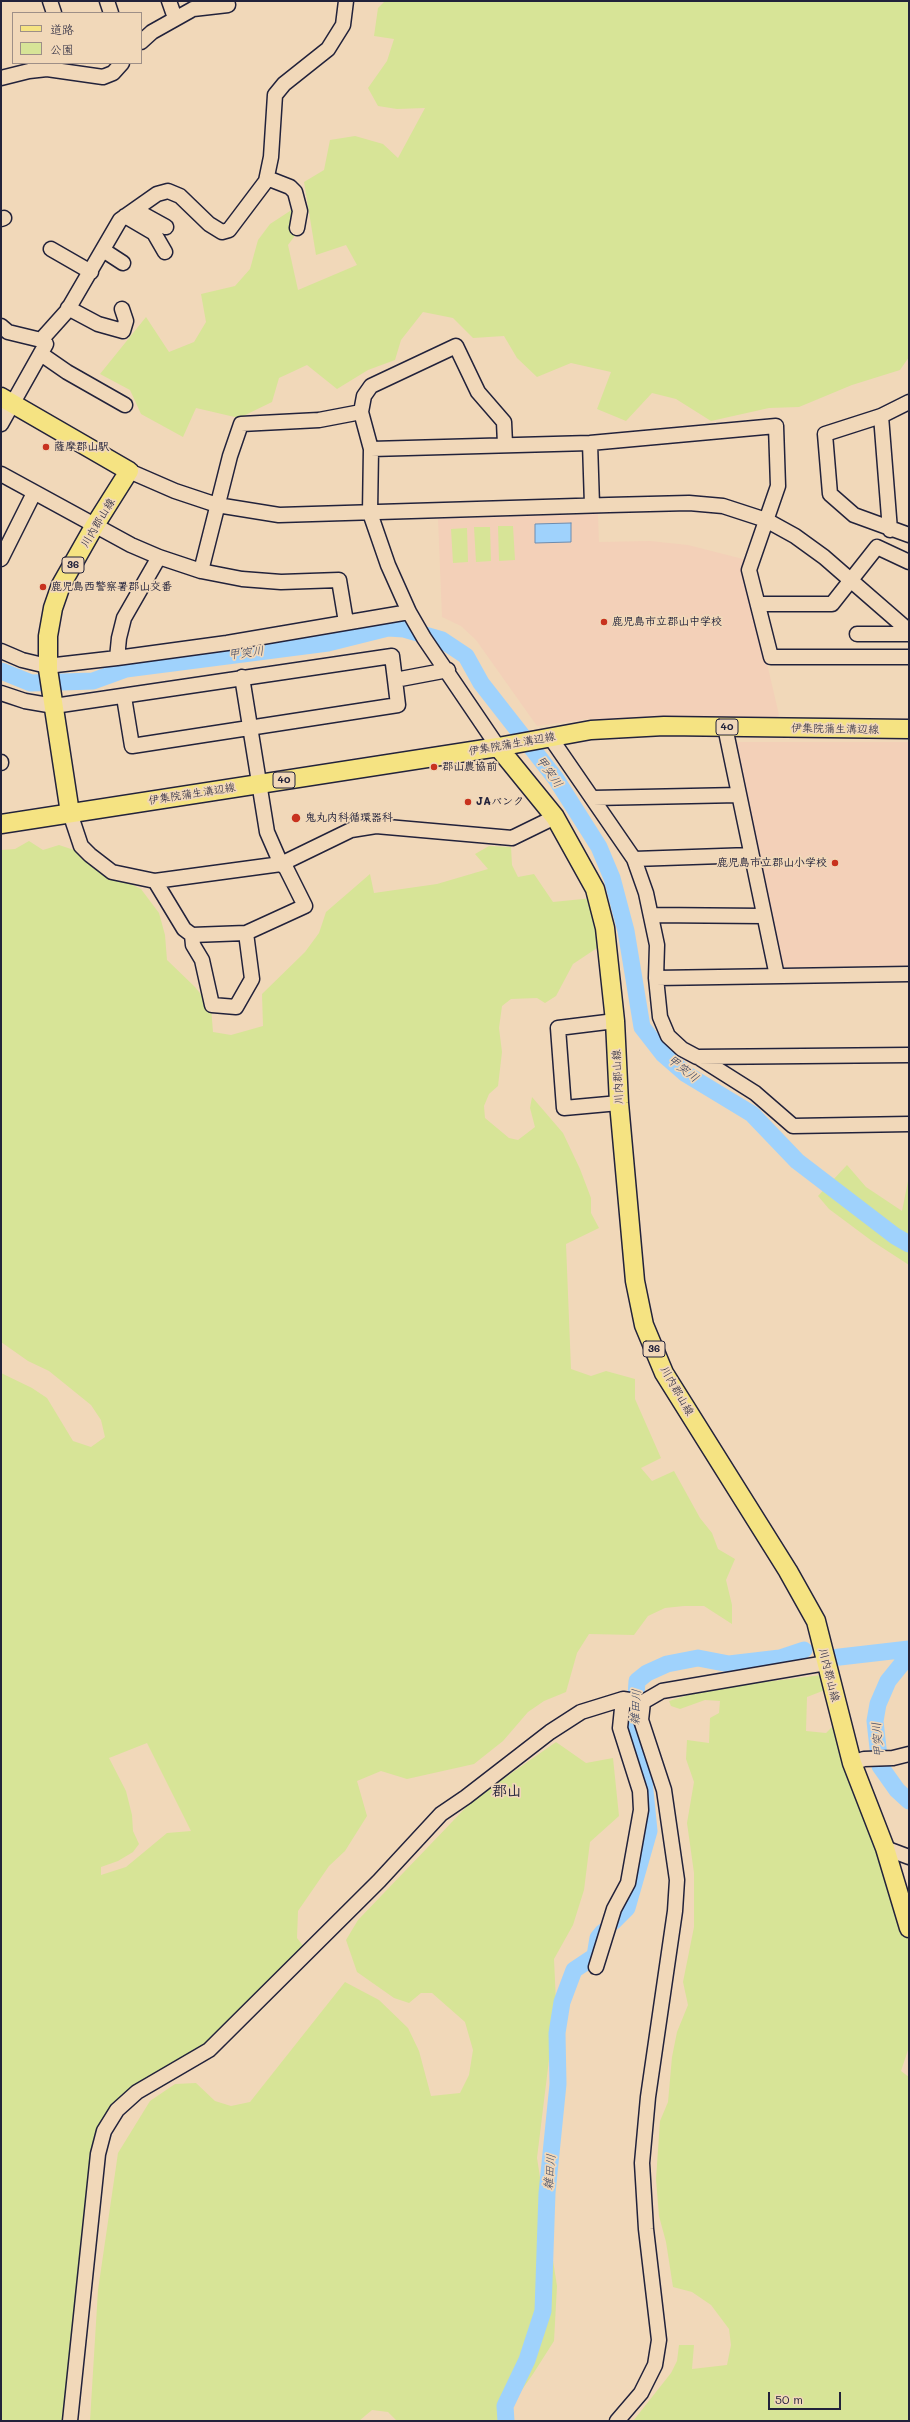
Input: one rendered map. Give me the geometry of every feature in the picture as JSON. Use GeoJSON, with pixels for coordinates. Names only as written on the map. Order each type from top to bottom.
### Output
{"type":"FeatureCollection","features":[{"type":"Feature","properties":{"kind":"main road"},"geometry":{"type":"LineString","coordinates":[[7,401],[129,471]]}},
{"type":"Feature","properties":{"kind":"main road","name":"川内郡山線"},"geometry":{"type":"LineString","coordinates":[[70,813],[48,667],[48,636],[53,608],[61,585],[95,525],[129,471]]}},
{"type":"Feature","properties":{"kind":"main road","name":"伊集院蒲生溝辺線"},"geometry":{"type":"LineString","coordinates":[[1,824],[498,747],[548,737],[621,728],[725,727],[909,729]]}},
{"type":"Feature","properties":{"kind":"main road","name":"川内郡山線"},"geometry":{"type":"LineString","coordinates":[[498,747],[555,816],[595,889],[605,928],[616,1021],[619,1103],[635,1281],[644,1325],[664,1373],[788,1571],[816,1621],[826,1663],[858,1761],[909,1928]]}},
{"type":"Feature","properties":{"kind":"street"},"geometry":{"type":"LineString","coordinates":[[50,1],[54,12]]}},
{"type":"Feature","properties":{"kind":"street"},"geometry":{"type":"LineString","coordinates":[[107,1],[111,12]]}},
{"type":"Feature","properties":{"kind":"street"},"geometry":{"type":"LineString","coordinates":[[169,1],[175,18]]}},
{"type":"Feature","properties":{"kind":"street"},"geometry":{"type":"LineString","coordinates":[[1,424],[7,401],[91,272],[120,220],[157,194],[168,191],[180,196],[209,224],[222,232],[229,230],[267,178],[271,156],[275,95],[284,84],[328,49],[343,25],[346,1]]}},
{"type":"Feature","properties":{"kind":"street"},"geometry":{"type":"LineString","coordinates":[[142,41],[152,32],[175,18],[194,9],[229,2]]}},
{"type":"Feature","properties":{"kind":"street"},"geometry":{"type":"LineString","coordinates":[[1,78],[29,70],[47,69],[103,77],[113,73],[121,64]]}},
{"type":"Feature","properties":{"kind":"street"},"geometry":{"type":"LineString","coordinates":[[267,178],[290,187],[295,192],[300,211],[297,228]]}},
{"type":"Feature","properties":{"kind":"street"},"geometry":{"type":"LineString","coordinates":[[130,213],[166,227]]}},
{"type":"Feature","properties":{"kind":"street"},"geometry":{"type":"LineString","coordinates":[[130,213],[154,233],[165,252]]}},
{"type":"Feature","properties":{"kind":"street"},"geometry":{"type":"LineString","coordinates":[[51,249],[91,272]]}},
{"type":"Feature","properties":{"kind":"street"},"geometry":{"type":"LineString","coordinates":[[103,250],[123,262]]}},
{"type":"Feature","properties":{"kind":"street"},"geometry":{"type":"LineString","coordinates":[[68,308],[98,324],[123,331],[126,321],[122,309]]}},
{"type":"Feature","properties":{"kind":"street"},"geometry":{"type":"LineString","coordinates":[[1,326],[8,332],[41,347],[66,372],[125,405]]}},
{"type":"Feature","properties":{"kind":"street"},"geometry":{"type":"LineString","coordinates":[[498,747],[408,612],[370,512],[371,449],[361,412],[364,396],[371,386],[456,346],[478,392],[504,422],[505,444]]}},
{"type":"Feature","properties":{"kind":"street"},"geometry":{"type":"LineString","coordinates":[[909,402],[881,416],[825,434],[830,494],[854,515],[890,530],[909,535]]}},
{"type":"Feature","properties":{"kind":"street"},"geometry":{"type":"LineString","coordinates":[[201,571],[217,506],[241,424],[320,420],[361,412]]}},
{"type":"Feature","properties":{"kind":"street"},"geometry":{"type":"LineString","coordinates":[[881,416],[890,530]]}},
{"type":"Feature","properties":{"kind":"street"},"geometry":{"type":"LineString","coordinates":[[371,449],[590,442],[776,426],[778,486],[749,570],[759,604],[771,656],[909,657]]}},
{"type":"Feature","properties":{"kind":"street"},"geometry":{"type":"LineString","coordinates":[[590,442],[592,505]]}},
{"type":"Feature","properties":{"kind":"street"},"geometry":{"type":"LineString","coordinates":[[129,471],[175,491],[217,506],[278,515],[689,503],[723,506],[766,520],[795,536],[824,557],[909,633]]}},
{"type":"Feature","properties":{"kind":"street"},"geometry":{"type":"LineString","coordinates":[[1,474],[34,493],[159,557],[201,571],[242,579],[281,582],[339,580],[346,622]]}},
{"type":"Feature","properties":{"kind":"street"},"geometry":{"type":"LineString","coordinates":[[1,559],[34,493]]}},
{"type":"Feature","properties":{"kind":"street"},"geometry":{"type":"LineString","coordinates":[[759,604],[832,604],[877,547],[909,562]]}},
{"type":"Feature","properties":{"kind":"street"},"geometry":{"type":"LineString","coordinates":[[118,658],[119,638],[124,618],[159,557]]}},
{"type":"Feature","properties":{"kind":"street"},"geometry":{"type":"LineString","coordinates":[[1,651],[22,660],[48,667],[226,643],[408,612]]}},
{"type":"Feature","properties":{"kind":"street"},"geometry":{"type":"LineString","coordinates":[[857,634],[909,633]]}},
{"type":"Feature","properties":{"kind":"street"},"geometry":{"type":"LineString","coordinates":[[1,693],[25,701],[53,703],[124,697],[242,677],[392,656],[398,705],[132,746],[124,697]]}},
{"type":"Feature","properties":{"kind":"street"},"geometry":{"type":"LineString","coordinates":[[395,680],[448,670]]}},
{"type":"Feature","properties":{"kind":"street"},"geometry":{"type":"LineString","coordinates":[[192,935],[246,933],[305,906],[286,868],[281,864],[268,832],[242,677]]}},
{"type":"Feature","properties":{"kind":"street"},"geometry":{"type":"LineString","coordinates":[[725,727],[777,976]]}},
{"type":"Feature","properties":{"kind":"street"},"geometry":{"type":"LineString","coordinates":[[548,737],[593,798],[634,859],[651,915],[657,945],[656,978],[660,1017],[668,1036],[682,1049],[698,1057],[755,1094],[793,1126],[909,1124]]}},
{"type":"Feature","properties":{"kind":"street"},"geometry":{"type":"LineString","coordinates":[[593,798],[739,795]]}},
{"type":"Feature","properties":{"kind":"street"},"geometry":{"type":"LineString","coordinates":[[70,813],[81,846],[90,855],[112,872],[155,881],[281,864],[350,830],[376,826],[512,838],[555,816]]}},
{"type":"Feature","properties":{"kind":"street"},"geometry":{"type":"LineString","coordinates":[[634,859],[751,855]]}},
{"type":"Feature","properties":{"kind":"street"},"geometry":{"type":"LineString","coordinates":[[155,881],[184,928],[192,935],[193,945],[202,960],[212,1005],[236,1007],[252,979],[246,933]]}},
{"type":"Feature","properties":{"kind":"street"},"geometry":{"type":"LineString","coordinates":[[651,915],[764,916]]}},
{"type":"Feature","properties":{"kind":"street"},"geometry":{"type":"LineString","coordinates":[[656,978],[909,974]]}},
{"type":"Feature","properties":{"kind":"street"},"geometry":{"type":"LineString","coordinates":[[616,1021],[558,1028],[564,1108],[619,1103]]}},
{"type":"Feature","properties":{"kind":"street"},"geometry":{"type":"LineString","coordinates":[[698,1057],[909,1055]]}},
{"type":"Feature","properties":{"kind":"street"},"geometry":{"type":"LineString","coordinates":[[70,2421],[98,2154],[104,2131],[118,2110],[137,2092],[209,2050],[380,1880],[441,1814],[466,1797],[550,1732],[581,1712],[623,1699],[643,1702],[662,1691],[826,1663]]}},
{"type":"Feature","properties":{"kind":"street"},"geometry":{"type":"LineString","coordinates":[[596,1967],[614,1910],[628,1883],[641,1810],[640,1791],[620,1728],[623,1699]]}},
{"type":"Feature","properties":{"kind":"street"},"geometry":{"type":"LineString","coordinates":[[617,2421],[641,2393],[656,2365],[659,2340],[646,2229],[642,2163],[648,2097],[675,1911],[676,1880],[664,1790],[642,1720],[643,1702]]}},
{"type":"Feature","properties":{"kind":"street"},"geometry":{"type":"LineString","coordinates":[[858,1761],[893,1758],[909,1754]]}},
{"type":"Feature","properties":{"kind":"street"},"geometry":{"type":"LineString","coordinates":[[885,1848],[909,1857]]}},
{"type":"Feature","properties":{"kind":"shaded area","name":"鹿児島市立郡山中学校"},"geometry":{"type":"Polygon","coordinates":[[[598,514],[599,542],[650,541],[688,545],[747,560],[745,569],[779,715],[776,718],[588,719],[537,726],[476,640],[461,626],[442,617],[438,519],[598,514]]]}},
{"type":"Feature","properties":{"kind":"shaded area","name":"鹿児島市立郡山小学校"},"geometry":{"type":"Polygon","coordinates":[[[736,742],[909,742],[909,966],[785,967],[781,963],[736,742]]]}},
{"type":"Feature","properties":{"kind":"green space"},"geometry":{"type":"Polygon","coordinates":[[[385,1],[909,1],[909,357],[900,370],[852,385],[799,407],[769,408],[711,421],[676,399],[652,393],[626,421],[597,409],[611,372],[571,363],[537,377],[517,358],[504,336],[473,338],[453,318],[423,312],[401,340],[395,360],[368,370],[337,389],[307,365],[279,378],[272,402],[239,418],[196,408],[183,437],[141,414],[130,390],[100,374],[146,317],[169,352],[194,342],[206,322],[201,294],[235,286],[250,269],[258,240],[270,224],[290,211],[299,198],[306,221],[288,245],[298,290],[357,265],[346,245],[316,255],[304,182],[324,170],[330,140],[355,136],[383,144],[398,158],[425,108],[397,109],[378,106],[368,88],[387,61],[394,39],[374,36],[378,8],[385,1]]]}},
{"type":"Feature","properties":{"kind":"green space"},"geometry":{"type":"Polygon","coordinates":[[[498,526],[513,526],[515,560],[499,561],[498,526]]]}},
{"type":"Feature","properties":{"kind":"green space"},"geometry":{"type":"Polygon","coordinates":[[[474,527],[490,527],[491,561],[476,562],[474,527]]]}},
{"type":"Feature","properties":{"kind":"green space"},"geometry":{"type":"Polygon","coordinates":[[[467,528],[468,562],[453,563],[451,529],[467,528]]]}},
{"type":"Feature","properties":{"kind":"green space"},"geometry":{"type":"Polygon","coordinates":[[[29,841],[43,850],[59,845],[74,850],[91,864],[141,889],[159,913],[165,935],[167,960],[195,987],[211,1007],[213,1032],[231,1035],[263,1026],[262,994],[305,952],[319,933],[326,912],[370,874],[374,893],[437,884],[488,869],[475,854],[489,846],[511,847],[512,865],[518,877],[534,874],[553,902],[593,898],[603,944],[573,964],[556,996],[545,1003],[537,998],[511,999],[502,1006],[499,1028],[502,1052],[498,1086],[489,1094],[484,1106],[485,1118],[509,1138],[518,1140],[535,1127],[530,1108],[532,1097],[563,1133],[580,1169],[591,1198],[591,1213],[599,1228],[566,1244],[571,1369],[591,1376],[606,1371],[635,1379],[635,1399],[661,1458],[641,1468],[652,1481],[674,1471],[700,1518],[712,1533],[718,1549],[735,1559],[726,1580],[732,1605],[732,1624],[704,1606],[684,1606],[665,1608],[648,1616],[634,1635],[589,1634],[577,1653],[566,1692],[544,1701],[528,1712],[503,1741],[474,1764],[407,1779],[381,1771],[357,1781],[367,1816],[345,1851],[329,1866],[298,1911],[297,1938],[307,1951],[228,2028],[107,2124],[70,2421],[1,2421],[1,1373],[32,1388],[47,1398],[73,1441],[91,1447],[105,1437],[101,1420],[91,1405],[49,1371],[28,1361],[1,1342],[1,850],[15,849],[29,841]],[[147,1743],[109,1758],[126,1791],[132,1815],[133,1831],[139,1844],[133,1852],[118,1861],[101,1867],[101,1875],[126,1867],[167,1833],[191,1831],[147,1743]]]}},
{"type":"Feature","properties":{"kind":"green space"},"geometry":{"type":"Polygon","coordinates":[[[847,1165],[866,1187],[902,1211],[909,1176],[909,1265],[872,1241],[829,1209],[818,1196],[847,1165]]]}},
{"type":"Feature","properties":{"kind":"green space"},"geometry":{"type":"Polygon","coordinates":[[[821,1675],[838,1685],[807,1697],[806,1731],[826,1733],[832,1727],[832,1716],[853,1744],[909,1904],[909,2047],[901,2071],[909,2077],[909,2421],[633,2421],[671,2373],[677,2361],[679,2345],[694,2345],[692,2369],[727,2365],[731,2345],[729,2329],[711,2305],[692,2292],[673,2287],[666,2242],[659,2216],[656,2179],[660,2121],[668,2102],[672,2057],[677,2032],[688,2005],[683,1982],[694,1927],[694,1873],[687,1823],[694,1782],[686,1759],[687,1740],[709,1743],[710,1718],[719,1713],[720,1701],[705,1700],[680,1709],[671,1706],[669,1701],[708,1689],[821,1675]]]}},
{"type":"Feature","properties":{"kind":"green space"},"geometry":{"type":"Polygon","coordinates":[[[556,1742],[586,1763],[613,1758],[619,1816],[590,1842],[584,1890],[573,1925],[554,1959],[556,2002],[537,2158],[557,2286],[554,2341],[533,2374],[500,2421],[397,2421],[388,2412],[372,2410],[359,2421],[90,2421],[98,2290],[118,2153],[150,2101],[175,2084],[196,2083],[215,2101],[231,2106],[250,2102],[345,1982],[379,2000],[408,2028],[419,2051],[431,2096],[460,2093],[469,2075],[473,2050],[465,2022],[432,1993],[421,1993],[409,2003],[394,1998],[357,1972],[346,1940],[358,1920],[473,1800],[556,1742]]]}},
{"type":"Feature","properties":{"kind":"water"},"geometry":{"type":"Polygon","coordinates":[[[571,523],[571,542],[535,543],[535,524],[571,523]]]}},
{"type":"Feature","properties":{"kind":"waterway","name":"甲突川"},"geometry":{"type":"LineString","coordinates":[[1,671],[31,683],[93,681],[126,669],[328,643],[388,628],[404,629],[442,640],[466,656],[481,683],[556,779],[599,847],[612,878],[626,931],[642,1027],[663,1054],[686,1074],[752,1114],[797,1161],[895,1236],[909,1244]]}},
{"type":"Feature","properties":{"kind":"waterway","name":"雑田川"},"geometry":{"type":"LineString","coordinates":[[831,1658],[909,1649]]}},
{"type":"Feature","properties":{"kind":"waterway","name":"雑田川"},"geometry":{"type":"LineString","coordinates":[[613,1922],[627,1908],[649,1831],[644,1780],[634,1725],[637,1681],[647,1673],[667,1664],[698,1658],[729,1664],[780,1658],[804,1650]]}},
{"type":"Feature","properties":{"kind":"waterway","name":"甲突川"},"geometry":{"type":"LineString","coordinates":[[909,1655],[888,1681],[878,1704],[875,1721],[880,1766],[897,1790],[909,1801]]}},
{"type":"Feature","properties":{"kind":"waterway","name":"雑田川"},"geometry":{"type":"LineString","coordinates":[[506,2421],[505,2406],[527,2360],[543,2311],[547,2193],[558,2084],[557,2033],[562,2002],[574,1970],[595,1956],[598,1938],[603,1932]]}},
{"type":"Feature","properties":{"kind":"place","name":"薩摩郡山駅"},"geometry":{"type":"Point","coordinates":[46,447]}},
{"type":"Feature","properties":{"kind":"place","name":"鹿児島西警察署郡山交番"},"geometry":{"type":"Point","coordinates":[43,587]}},
{"type":"Feature","properties":{"kind":"place","name":"鹿児島市立郡山中学校"},"geometry":{"type":"Point","coordinates":[604,622]}},
{"type":"Feature","properties":{"kind":"place","name":"郡山農協前"},"geometry":{"type":"Point","coordinates":[434,767]}},
{"type":"Feature","properties":{"kind":"place","name":"JAバンク"},"geometry":{"type":"Point","coordinates":[468,802]}},
{"type":"Feature","properties":{"kind":"place","name":"鬼丸内科循環器科"},"geometry":{"type":"Point","coordinates":[296,818]}},
{"type":"Feature","properties":{"kind":"place","name":"鹿児島市立郡山小学校"},"geometry":{"type":"Point","coordinates":[835,863]}},
{"type":"Feature","properties":{"kind":"district","name":"郡山"},"geometry":{"type":"Point","coordinates":[507,1791]}}]}
